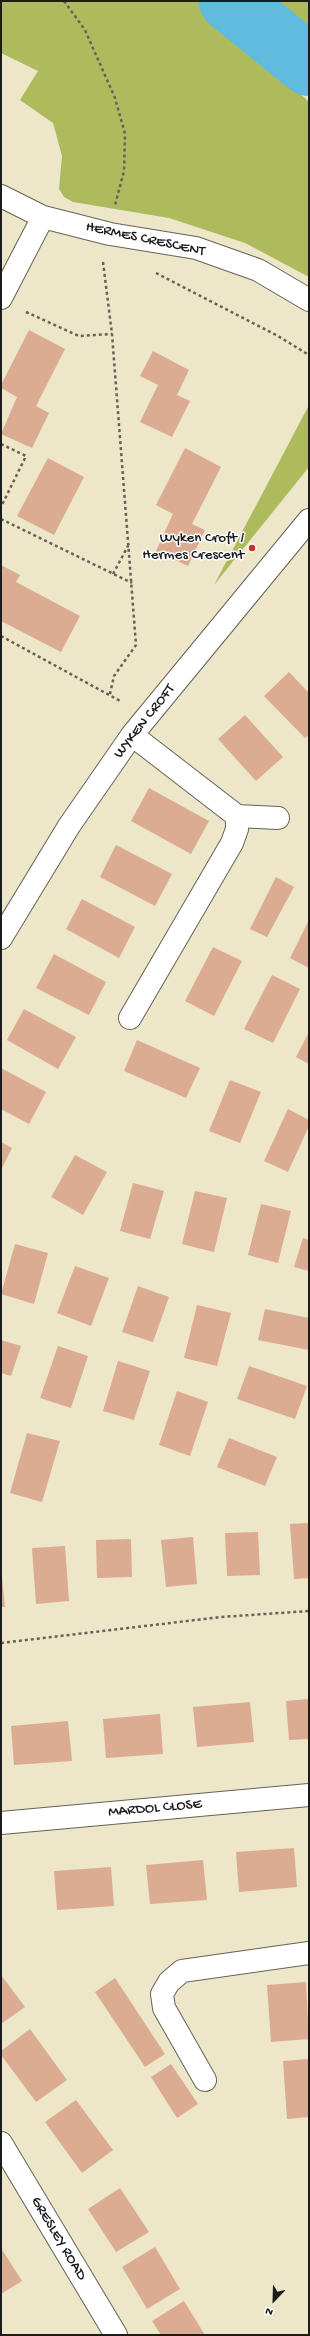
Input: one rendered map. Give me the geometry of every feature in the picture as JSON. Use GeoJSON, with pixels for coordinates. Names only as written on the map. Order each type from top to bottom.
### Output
{"type":"FeatureCollection","features":[{"type":"Feature","properties":{"kind":"street","name":"HERMES CRESCENT"},"geometry":{"type":"LineString","coordinates":[[1,196],[42,217],[106,233],[196,248],[258,270],[309,300]]}},
{"type":"Feature","properties":{"kind":"street"},"geometry":{"type":"LineString","coordinates":[[1,298],[42,217]]}},
{"type":"Feature","properties":{"kind":"street","name":"WYKEN CROFT"},"geometry":{"type":"LineString","coordinates":[[1,938],[68,826],[132,735],[309,520]]}},
{"type":"Feature","properties":{"kind":"street"},"geometry":{"type":"LineString","coordinates":[[132,735],[237,816],[278,818]]}},
{"type":"Feature","properties":{"kind":"street"},"geometry":{"type":"LineString","coordinates":[[130,1018],[232,843],[237,829],[237,816]]}},
{"type":"Feature","properties":{"kind":"street","name":"MARDOL CLOSE"},"geometry":{"type":"LineString","coordinates":[[1,1823],[309,1795]]}},
{"type":"Feature","properties":{"kind":"street"},"geometry":{"type":"LineString","coordinates":[[205,2080],[164,2008],[162,1994],[169,1982],[182,1972],[309,1953]]}},
{"type":"Feature","properties":{"kind":"street","name":"GRESLEY ROAD"},"geometry":{"type":"LineString","coordinates":[[1,2142],[116,2335]]}},
{"type":"Feature","properties":{"kind":"path"},"geometry":{"type":"LineString","coordinates":[[64,1],[85,30],[115,98],[125,134],[124,172],[106,233],[102,254],[112,334],[136,644],[114,676],[110,694]]}},
{"type":"Feature","properties":{"kind":"path"},"geometry":{"type":"LineString","coordinates":[[152,270],[278,336],[309,355]]}},
{"type":"Feature","properties":{"kind":"path"},"geometry":{"type":"LineString","coordinates":[[22,310],[79,336],[112,334]]}},
{"type":"Feature","properties":{"kind":"path"},"geometry":{"type":"LineString","coordinates":[[1,444],[26,456],[1,508]]}},
{"type":"Feature","properties":{"kind":"path"},"geometry":{"type":"LineString","coordinates":[[1,519],[132,584]]}},
{"type":"Feature","properties":{"kind":"path"},"geometry":{"type":"LineString","coordinates":[[113,574],[129,543]]}},
{"type":"Feature","properties":{"kind":"path"},"geometry":{"type":"LineString","coordinates":[[1,636],[110,694],[147,716]]}},
{"type":"Feature","properties":{"kind":"path"},"geometry":{"type":"LineString","coordinates":[[1,1643],[221,1617],[309,1611]]}},
{"type":"Feature","properties":{"kind":"green space"},"geometry":{"type":"Polygon","coordinates":[[[1,1],[204,1],[309,102],[309,277],[245,243],[169,218],[73,202],[64,197],[59,189],[62,156],[53,123],[20,100],[38,71],[1,53],[1,1]]]}},
{"type":"Feature","properties":{"kind":"green space"},"geometry":{"type":"Polygon","coordinates":[[[254,1],[309,1],[309,50],[254,1]]]}},
{"type":"Feature","properties":{"kind":"green space"},"geometry":{"type":"Polygon","coordinates":[[[309,405],[309,467],[214,585],[279,462],[309,405]]]}},
{"type":"Feature","properties":{"kind":"building"},"geometry":{"type":"Polygon","coordinates":[[[29,330],[65,349],[36,406],[49,413],[32,448],[1,434],[17,397],[1,388],[1,385],[29,330]]]}},
{"type":"Feature","properties":{"kind":"building"},"geometry":{"type":"Polygon","coordinates":[[[153,351],[189,370],[177,395],[190,401],[172,437],[140,422],[158,385],[140,376],[153,351]]]}},
{"type":"Feature","properties":{"kind":"building"},"geometry":{"type":"Polygon","coordinates":[[[185,448],[221,467],[192,524],[205,530],[188,566],[156,551],[173,514],[156,505],[185,448]]]}},
{"type":"Feature","properties":{"kind":"building"},"geometry":{"type":"Polygon","coordinates":[[[48,458],[84,477],[54,535],[17,516],[48,458]]]}},
{"type":"Feature","properties":{"kind":"building"},"geometry":{"type":"Polygon","coordinates":[[[1,565],[20,575],[16,582],[80,616],[61,652],[1,621],[1,565]]]}},
{"type":"Feature","properties":{"kind":"building"},"geometry":{"type":"Polygon","coordinates":[[[289,672],[309,693],[309,735],[305,738],[264,696],[289,672]]]}},
{"type":"Feature","properties":{"kind":"building"},"geometry":{"type":"Polygon","coordinates":[[[245,715],[283,757],[256,781],[218,739],[245,715]]]}},
{"type":"Feature","properties":{"kind":"building"},"geometry":{"type":"Polygon","coordinates":[[[149,788],[209,821],[191,854],[131,821],[149,788]]]}},
{"type":"Feature","properties":{"kind":"building"},"geometry":{"type":"Polygon","coordinates":[[[116,845],[172,874],[155,906],[100,877],[116,845]]]}},
{"type":"Feature","properties":{"kind":"building"},"geometry":{"type":"Polygon","coordinates":[[[276,877],[294,887],[267,937],[250,929],[276,877]]]}},
{"type":"Feature","properties":{"kind":"building"},"geometry":{"type":"Polygon","coordinates":[[[82,899],[135,927],[119,958],[66,929],[82,899]]]}},
{"type":"Feature","properties":{"kind":"building"},"geometry":{"type":"Polygon","coordinates":[[[309,920],[309,968],[290,958],[309,920]]]}},
{"type":"Feature","properties":{"kind":"building"},"geometry":{"type":"Polygon","coordinates":[[[213,947],[242,961],[214,1016],[185,1001],[213,947]]]}},
{"type":"Feature","properties":{"kind":"building"},"geometry":{"type":"Polygon","coordinates":[[[54,954],[106,982],[89,1015],[36,988],[54,954]]]}},
{"type":"Feature","properties":{"kind":"building"},"geometry":{"type":"Polygon","coordinates":[[[272,975],[300,989],[273,1043],[244,1029],[272,975]]]}},
{"type":"Feature","properties":{"kind":"building"},"geometry":{"type":"Polygon","coordinates":[[[24,1009],[76,1037],[58,1069],[7,1040],[24,1009]]]}},
{"type":"Feature","properties":{"kind":"building"},"geometry":{"type":"Polygon","coordinates":[[[309,1032],[309,1064],[296,1057],[309,1032]]]}},
{"type":"Feature","properties":{"kind":"building"},"geometry":{"type":"Polygon","coordinates":[[[137,1040],[200,1068],[186,1098],[124,1071],[137,1040]]]}},
{"type":"Feature","properties":{"kind":"building"},"geometry":{"type":"Polygon","coordinates":[[[1,1068],[46,1092],[29,1124],[1,1109],[1,1068]]]}},
{"type":"Feature","properties":{"kind":"building"},"geometry":{"type":"Polygon","coordinates":[[[230,1080],[261,1092],[240,1143],[209,1131],[230,1080]]]}},
{"type":"Feature","properties":{"kind":"building"},"geometry":{"type":"Polygon","coordinates":[[[288,1109],[309,1120],[309,1126],[288,1172],[264,1161],[288,1109]]]}},
{"type":"Feature","properties":{"kind":"building"},"geometry":{"type":"Polygon","coordinates":[[[1,1142],[12,1148],[1,1170],[1,1142]]]}},
{"type":"Feature","properties":{"kind":"building"},"geometry":{"type":"Polygon","coordinates":[[[75,1155],[107,1172],[83,1215],[51,1197],[75,1155]]]}},
{"type":"Feature","properties":{"kind":"building"},"geometry":{"type":"Polygon","coordinates":[[[133,1183],[164,1191],[150,1239],[120,1231],[133,1183]]]}},
{"type":"Feature","properties":{"kind":"building"},"geometry":{"type":"Polygon","coordinates":[[[195,1191],[227,1198],[214,1252],[182,1244],[195,1191]]]}},
{"type":"Feature","properties":{"kind":"building"},"geometry":{"type":"Polygon","coordinates":[[[261,1204],[291,1211],[278,1263],[248,1255],[261,1204]]]}},
{"type":"Feature","properties":{"kind":"building"},"geometry":{"type":"Polygon","coordinates":[[[303,1238],[309,1240],[309,1271],[294,1267],[303,1238]]]}},
{"type":"Feature","properties":{"kind":"building"},"geometry":{"type":"Polygon","coordinates":[[[15,1244],[48,1253],[34,1304],[1,1294],[15,1244]]]}},
{"type":"Feature","properties":{"kind":"building"},"geometry":{"type":"Polygon","coordinates":[[[75,1266],[109,1278],[91,1326],[57,1313],[75,1266]]]}},
{"type":"Feature","properties":{"kind":"building"},"geometry":{"type":"Polygon","coordinates":[[[138,1286],[169,1297],[153,1342],[122,1332],[138,1286]]]}},
{"type":"Feature","properties":{"kind":"building"},"geometry":{"type":"Polygon","coordinates":[[[197,1305],[231,1313],[217,1366],[184,1358],[197,1305]]]}},
{"type":"Feature","properties":{"kind":"building"},"geometry":{"type":"Polygon","coordinates":[[[265,1309],[309,1318],[309,1350],[258,1340],[265,1309]]]}},
{"type":"Feature","properties":{"kind":"building"},"geometry":{"type":"Polygon","coordinates":[[[1,1340],[21,1346],[11,1376],[1,1373],[1,1340]]]}},
{"type":"Feature","properties":{"kind":"building"},"geometry":{"type":"Polygon","coordinates":[[[58,1346],[88,1356],[71,1408],[40,1398],[58,1346]]]}},
{"type":"Feature","properties":{"kind":"building"},"geometry":{"type":"Polygon","coordinates":[[[118,1361],[150,1371],[134,1420],[103,1411],[118,1361]]]}},
{"type":"Feature","properties":{"kind":"building"},"geometry":{"type":"Polygon","coordinates":[[[249,1366],[307,1386],[295,1419],[237,1399],[249,1366]]]}},
{"type":"Feature","properties":{"kind":"building"},"geometry":{"type":"Polygon","coordinates":[[[177,1391],[208,1402],[190,1456],[159,1445],[177,1391]]]}},
{"type":"Feature","properties":{"kind":"building"},"geometry":{"type":"Polygon","coordinates":[[[27,1433],[60,1441],[42,1502],[10,1493],[27,1433]]]}},
{"type":"Feature","properties":{"kind":"building"},"geometry":{"type":"Polygon","coordinates":[[[229,1438],[277,1457],[265,1486],[217,1467],[229,1438]]]}},
{"type":"Feature","properties":{"kind":"building"},"geometry":{"type":"Polygon","coordinates":[[[309,1523],[309,1578],[294,1579],[290,1524],[309,1523]]]}},
{"type":"Feature","properties":{"kind":"building"},"geometry":{"type":"Polygon","coordinates":[[[258,1532],[260,1575],[227,1576],[225,1533],[258,1532]]]}},
{"type":"Feature","properties":{"kind":"building"},"geometry":{"type":"Polygon","coordinates":[[[193,1537],[197,1584],[166,1587],[161,1540],[193,1537]]]}},
{"type":"Feature","properties":{"kind":"building"},"geometry":{"type":"Polygon","coordinates":[[[131,1539],[132,1577],[97,1578],[96,1540],[131,1539]]]}},
{"type":"Feature","properties":{"kind":"building"},"geometry":{"type":"Polygon","coordinates":[[[65,1546],[69,1601],[36,1604],[32,1548],[65,1546]]]}},
{"type":"Feature","properties":{"kind":"building"},"geometry":{"type":"Polygon","coordinates":[[[1,1567],[5,1607],[1,1607],[1,1567]]]}},
{"type":"Feature","properties":{"kind":"building"},"geometry":{"type":"Polygon","coordinates":[[[309,1699],[309,1739],[289,1740],[286,1701],[309,1699]]]}},
{"type":"Feature","properties":{"kind":"building"},"geometry":{"type":"Polygon","coordinates":[[[250,1702],[254,1742],[197,1747],[193,1707],[250,1702]]]}},
{"type":"Feature","properties":{"kind":"building"},"geometry":{"type":"Polygon","coordinates":[[[160,1714],[163,1754],[106,1758],[103,1719],[160,1714]]]}},
{"type":"Feature","properties":{"kind":"building"},"geometry":{"type":"Polygon","coordinates":[[[68,1721],[72,1761],[14,1765],[11,1726],[68,1721]]]}},
{"type":"Feature","properties":{"kind":"building"},"geometry":{"type":"Polygon","coordinates":[[[294,1848],[297,1887],[239,1892],[236,1852],[294,1848]]]}},
{"type":"Feature","properties":{"kind":"building"},"geometry":{"type":"Polygon","coordinates":[[[203,1860],[207,1900],[150,1904],[146,1865],[203,1860]]]}},
{"type":"Feature","properties":{"kind":"building"},"geometry":{"type":"Polygon","coordinates":[[[111,1867],[114,1906],[57,1910],[54,1871],[111,1867]]]}},
{"type":"Feature","properties":{"kind":"building"},"geometry":{"type":"Polygon","coordinates":[[[1,1975],[25,2007],[1,2024],[1,1975]]]}},
{"type":"Feature","properties":{"kind":"building"},"geometry":{"type":"Polygon","coordinates":[[[115,1978],[165,2054],[145,2067],[95,1992],[115,1978]]]}},
{"type":"Feature","properties":{"kind":"building"},"geometry":{"type":"Polygon","coordinates":[[[306,1982],[309,2039],[271,2042],[267,1985],[306,1982]]]}},
{"type":"Feature","properties":{"kind":"building"},"geometry":{"type":"Polygon","coordinates":[[[30,2029],[67,2080],[36,2102],[1,2055],[1,2051],[30,2029]]]}},
{"type":"Feature","properties":{"kind":"building"},"geometry":{"type":"Polygon","coordinates":[[[309,2059],[309,2117],[287,2119],[283,2061],[309,2059]]]}},
{"type":"Feature","properties":{"kind":"building"},"geometry":{"type":"Polygon","coordinates":[[[171,2064],[198,2104],[177,2118],[151,2077],[171,2064]]]}},
{"type":"Feature","properties":{"kind":"building"},"geometry":{"type":"Polygon","coordinates":[[[76,2100],[113,2150],[82,2173],[45,2122],[76,2100]]]}},
{"type":"Feature","properties":{"kind":"building"},"geometry":{"type":"Polygon","coordinates":[[[120,2188],[149,2232],[116,2252],[88,2209],[120,2188]]]}},
{"type":"Feature","properties":{"kind":"building"},"geometry":{"type":"Polygon","coordinates":[[[155,2247],[180,2289],[147,2309],[122,2267],[155,2247]]]}},
{"type":"Feature","properties":{"kind":"building"},"geometry":{"type":"Polygon","coordinates":[[[1,2248],[22,2281],[1,2294],[1,2248]]]}},
{"type":"Feature","properties":{"kind":"building"},"geometry":{"type":"Polygon","coordinates":[[[184,2301],[205,2335],[161,2335],[152,2321],[184,2301]]]}},
{"type":"Feature","properties":{"kind":"waterway"},"geometry":{"type":"LineString","coordinates":[[230,1],[309,65]]}},
{"type":"Feature","properties":{"kind":"place","name":"Wyken Croft / Hermes Crescent"},"geometry":{"type":"Point","coordinates":[252,548]}}]}
